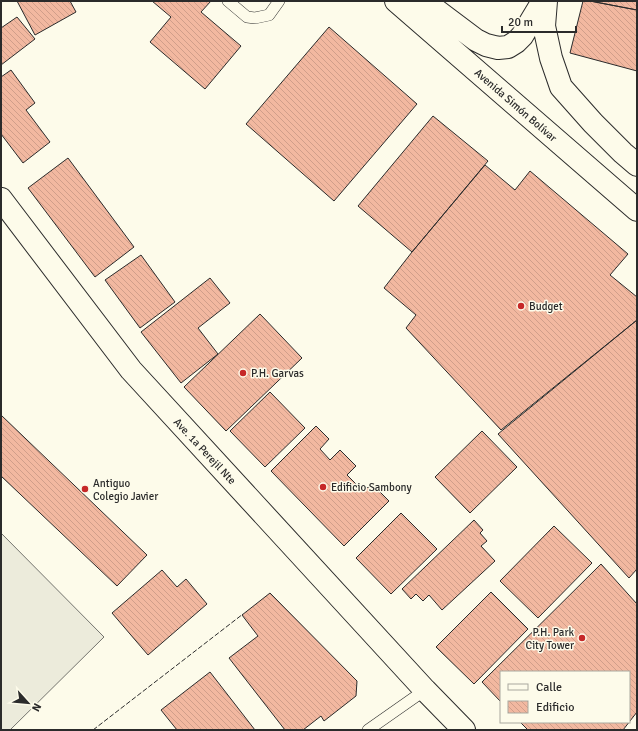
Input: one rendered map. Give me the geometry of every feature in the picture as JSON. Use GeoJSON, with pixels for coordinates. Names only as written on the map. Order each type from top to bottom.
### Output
{"type":"FeatureCollection","features":[{"type":"Feature","properties":{"kind":"street","name":"Avenida Simón Bolívar"},"geometry":{"type":"LineString","coordinates":[[396,1],[637,210]]}},
{"type":"Feature","properties":{"kind":"street"},"geometry":{"type":"LineString","coordinates":[[424,1],[476,40],[498,48],[508,47],[522,36],[544,1]]}},
{"type":"Feature","properties":{"kind":"street"},"geometry":{"type":"LineString","coordinates":[[544,1],[544,26],[551,58],[562,87],[623,154],[637,165]]}},
{"type":"Feature","properties":{"kind":"street","name":"Ave. 1a Perejil Nte"},"geometry":{"type":"LineString","coordinates":[[1,199],[131,370],[425,690],[464,730]]}},
{"type":"Feature","properties":{"kind":"lane"},"geometry":{"type":"LineString","coordinates":[[228,1],[247,17],[255,18],[268,15],[279,1]]}},
{"type":"Feature","properties":{"kind":"lane"},"geometry":{"type":"LineString","coordinates":[[368,730],[425,690]]}},
{"type":"Feature","properties":{"kind":"shaded area"},"geometry":{"type":"Polygon","coordinates":[[[1,533],[104,637],[10,730],[1,730],[1,533]]]}},
{"type":"Feature","properties":{"kind":"building"},"geometry":{"type":"Polygon","coordinates":[[[17,1],[70,1],[76,12],[35,35],[17,1]]]}},
{"type":"Feature","properties":{"kind":"building"},"geometry":{"type":"Polygon","coordinates":[[[152,1],[211,1],[201,12],[241,46],[205,89],[150,42],[171,17],[152,1]]]}},
{"type":"Feature","properties":{"kind":"building"},"geometry":{"type":"Polygon","coordinates":[[[583,1],[637,10],[637,71],[570,53],[583,1]]]}},
{"type":"Feature","properties":{"kind":"building"},"geometry":{"type":"Polygon","coordinates":[[[590,1],[637,1],[637,10],[590,1]]]}},
{"type":"Feature","properties":{"kind":"building"},"geometry":{"type":"Polygon","coordinates":[[[17,17],[35,39],[1,65],[1,28],[17,17]]]}},
{"type":"Feature","properties":{"kind":"building"},"geometry":{"type":"Polygon","coordinates":[[[329,27],[417,104],[334,201],[246,124],[329,27]]]}},
{"type":"Feature","properties":{"kind":"building"},"geometry":{"type":"Polygon","coordinates":[[[11,70],[35,103],[26,110],[50,142],[23,163],[1,134],[1,77],[11,70]]]}},
{"type":"Feature","properties":{"kind":"building"},"geometry":{"type":"Polygon","coordinates":[[[433,116],[488,161],[412,252],[358,206],[433,116]]]}},
{"type":"Feature","properties":{"kind":"building"},"geometry":{"type":"Polygon","coordinates":[[[68,158],[134,247],[95,277],[28,188],[68,158]]]}},
{"type":"Feature","properties":{"kind":"building","name":"Budget"},"geometry":{"type":"Polygon","coordinates":[[[485,165],[515,190],[530,171],[628,254],[610,275],[637,297],[637,320],[501,430],[406,328],[416,315],[384,288],[412,252],[485,165]]]}},
{"type":"Feature","properties":{"kind":"building"},"geometry":{"type":"Polygon","coordinates":[[[141,255],[175,302],[140,328],[105,280],[141,255]]]}},
{"type":"Feature","properties":{"kind":"building"},"geometry":{"type":"Polygon","coordinates":[[[210,278],[230,303],[198,328],[218,354],[181,383],[141,332],[210,278]]]}},
{"type":"Feature","properties":{"kind":"building","name":"P.H. Garvas"},"geometry":{"type":"Polygon","coordinates":[[[260,314],[302,358],[226,431],[184,387],[260,314]]]}},
{"type":"Feature","properties":{"kind":"building"},"geometry":{"type":"Polygon","coordinates":[[[637,320],[637,569],[629,578],[498,434],[637,320]]]}},
{"type":"Feature","properties":{"kind":"building"},"geometry":{"type":"Polygon","coordinates":[[[270,392],[305,428],[265,467],[230,431],[270,392]]]}},
{"type":"Feature","properties":{"kind":"building"},"geometry":{"type":"Polygon","coordinates":[[[1,415],[147,555],[117,586],[1,476],[1,415]]]}},
{"type":"Feature","properties":{"kind":"building","name":"Edificio Sambony"},"geometry":{"type":"Polygon","coordinates":[[[316,426],[329,439],[320,449],[330,460],[340,450],[356,466],[347,475],[361,489],[374,486],[389,501],[344,546],[271,471],[316,426]]]}},
{"type":"Feature","properties":{"kind":"building"},"geometry":{"type":"Polygon","coordinates":[[[482,431],[517,467],[470,513],[435,477],[482,431]]]}},
{"type":"Feature","properties":{"kind":"building"},"geometry":{"type":"Polygon","coordinates":[[[401,513],[437,549],[391,594],[356,558],[401,513]]]}},
{"type":"Feature","properties":{"kind":"building"},"geometry":{"type":"Polygon","coordinates":[[[474,520],[483,530],[480,533],[487,541],[481,546],[495,561],[442,610],[429,595],[423,601],[416,594],[411,599],[402,589],[474,520]]]}},
{"type":"Feature","properties":{"kind":"building"},"geometry":{"type":"Polygon","coordinates":[[[554,526],[592,563],[538,618],[500,581],[554,526]]]}},
{"type":"Feature","properties":{"kind":"building","name":"P.H. Park City Tower"},"geometry":{"type":"Polygon","coordinates":[[[601,564],[637,604],[637,712],[630,721],[630,671],[500,671],[500,701],[482,682],[601,564]]]}},
{"type":"Feature","properties":{"kind":"building"},"geometry":{"type":"Polygon","coordinates":[[[162,570],[177,587],[186,579],[207,604],[148,655],[112,613],[162,570]]]}},
{"type":"Feature","properties":{"kind":"building"},"geometry":{"type":"Polygon","coordinates":[[[491,592],[528,629],[474,684],[436,647],[491,592]]]}},
{"type":"Feature","properties":{"kind":"building"},"geometry":{"type":"Polygon","coordinates":[[[270,593],[357,681],[356,696],[324,721],[321,716],[303,730],[285,730],[229,658],[258,636],[242,615],[270,593]]]}},
{"type":"Feature","properties":{"kind":"building"},"geometry":{"type":"Polygon","coordinates":[[[210,672],[255,730],[177,730],[161,710],[210,672]]]}},
{"type":"Feature","properties":{"kind":"building","name":"P.H. Park City Tower"},"geometry":{"type":"Polygon","coordinates":[[[521,723],[628,723],[623,730],[528,730],[521,723]]]}},
{"type":"Feature","properties":{"kind":"fence"},"geometry":{"type":"LineString","coordinates":[[93,730],[243,614]]}},
{"type":"Feature","properties":{"kind":"place","name":"Budget"},"geometry":{"type":"Point","coordinates":[521,306]}},
{"type":"Feature","properties":{"kind":"place","name":"P.H. Garvas"},"geometry":{"type":"Point","coordinates":[243,373]}},
{"type":"Feature","properties":{"kind":"place","name":"Edificio Sambony"},"geometry":{"type":"Point","coordinates":[323,487]}},
{"type":"Feature","properties":{"kind":"place","name":"Antiguo Colegio Javier"},"geometry":{"type":"Point","coordinates":[85,489]}},
{"type":"Feature","properties":{"kind":"place","name":"P.H. Park City Tower"},"geometry":{"type":"Point","coordinates":[582,638]}}]}
